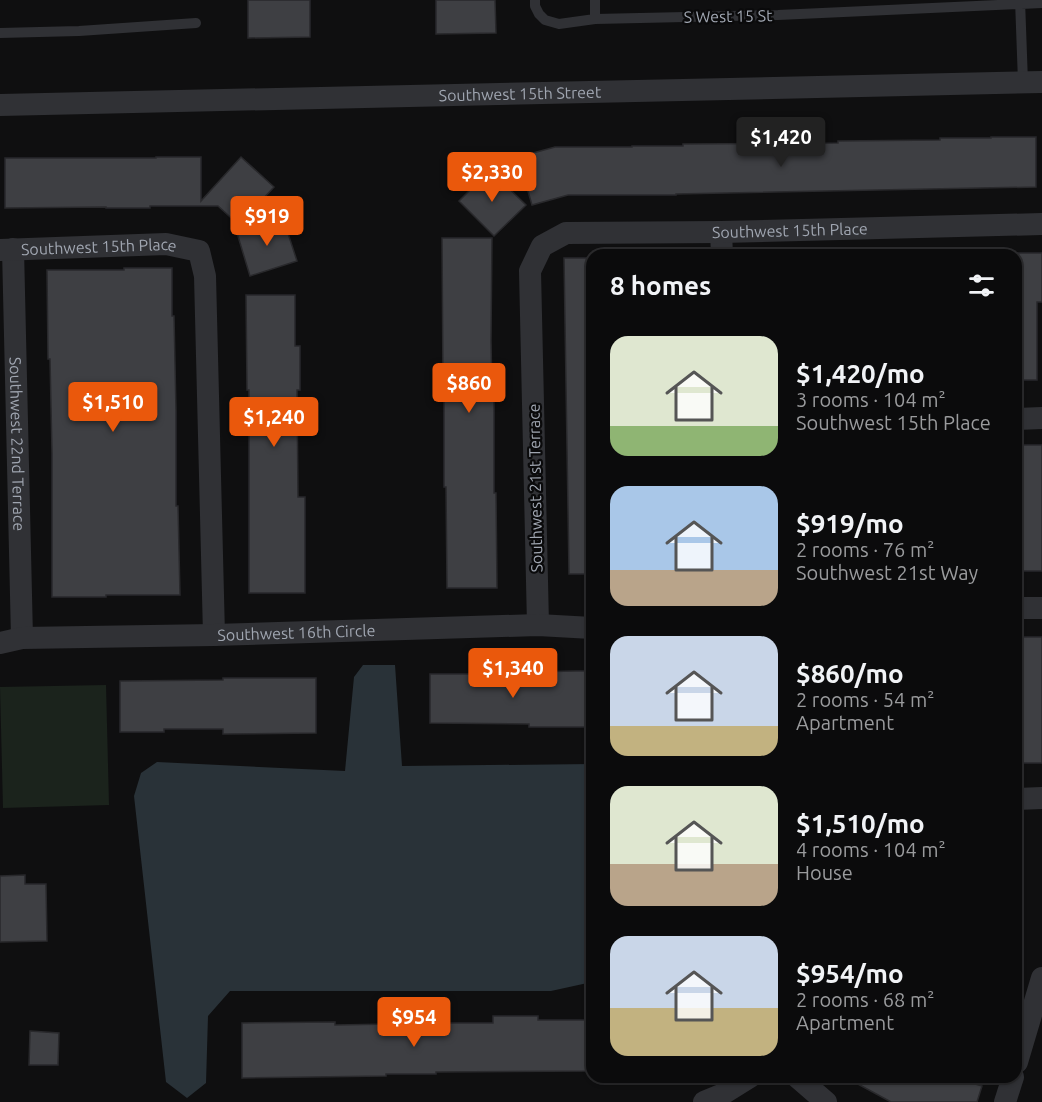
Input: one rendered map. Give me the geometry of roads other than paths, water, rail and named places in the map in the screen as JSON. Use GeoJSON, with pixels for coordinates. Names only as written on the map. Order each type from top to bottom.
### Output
{"type":"FeatureCollection","features":[{"type":"Feature","properties":{"kind":"street","name":"Southwest 15th Street"},"geometry":{"type":"LineString","coordinates":[[0,105],[1033,82]]}},
{"type":"Feature","properties":{"kind":"street","name":"Southwest 15th Place"},"geometry":{"type":"LineString","coordinates":[[542,246],[566,232],[722,232],[1042,224]]}},
{"type":"Feature","properties":{"kind":"street"},"geometry":{"type":"LineString","coordinates":[[722,232],[722,249]]}},
{"type":"Feature","properties":{"kind":"street","name":"Southwest 15th Place"},"geometry":{"type":"LineString","coordinates":[[6,250],[166,244],[199,251],[205,276],[214,635]]}},
{"type":"Feature","properties":{"kind":"street","name":"Southwest 21st Terrace"},"geometry":{"type":"LineString","coordinates":[[538,625],[530,271],[542,246]]}},
{"type":"Feature","properties":{"kind":"street","name":"Southwest 22nd Terrace"},"geometry":{"type":"LineString","coordinates":[[6,250],[11,640]]}},
{"type":"Feature","properties":{"kind":"street"},"geometry":{"type":"LineString","coordinates":[[1022,419],[1042,418]]}},
{"type":"Feature","properties":{"kind":"street"},"geometry":{"type":"LineString","coordinates":[[1022,608],[1042,608]]}},
{"type":"Feature","properties":{"kind":"street","name":"Southwest 16th Circle"},"geometry":{"type":"LineString","coordinates":[[11,640],[538,625],[586,628]]}},
{"type":"Feature","properties":{"kind":"street"},"geometry":{"type":"LineString","coordinates":[[1022,800],[1042,798]]}},
{"type":"Feature","properties":{"kind":"street"},"geometry":{"type":"LineString","coordinates":[[1022,1045],[1042,978]]}},
{"type":"Feature","properties":{"kind":"street"},"geometry":{"type":"LineString","coordinates":[[704,1102],[722,1095],[741,1083]]}},
{"type":"Feature","properties":{"kind":"street"},"geometry":{"type":"LineString","coordinates":[[804,1083],[826,1102]]}},
{"type":"Feature","properties":{"kind":"street"},"geometry":{"type":"LineString","coordinates":[[1005,1102],[1010,1083]]}},
{"type":"Feature","properties":{"kind":"lane","name":"S West 15 St"},"geometry":{"type":"LineString","coordinates":[[535,0],[539,14],[545,20],[559,24],[595,19],[778,15],[1020,1],[1042,3]]}},
{"type":"Feature","properties":{"kind":"lane"},"geometry":{"type":"LineString","coordinates":[[595,0],[595,19]]}},
{"type":"Feature","properties":{"kind":"lane"},"geometry":{"type":"LineString","coordinates":[[1020,1],[1033,82]]}},
{"type":"Feature","properties":{"kind":"lane"},"geometry":{"type":"LineString","coordinates":[[0,33],[79,31],[196,23]]}}]}
